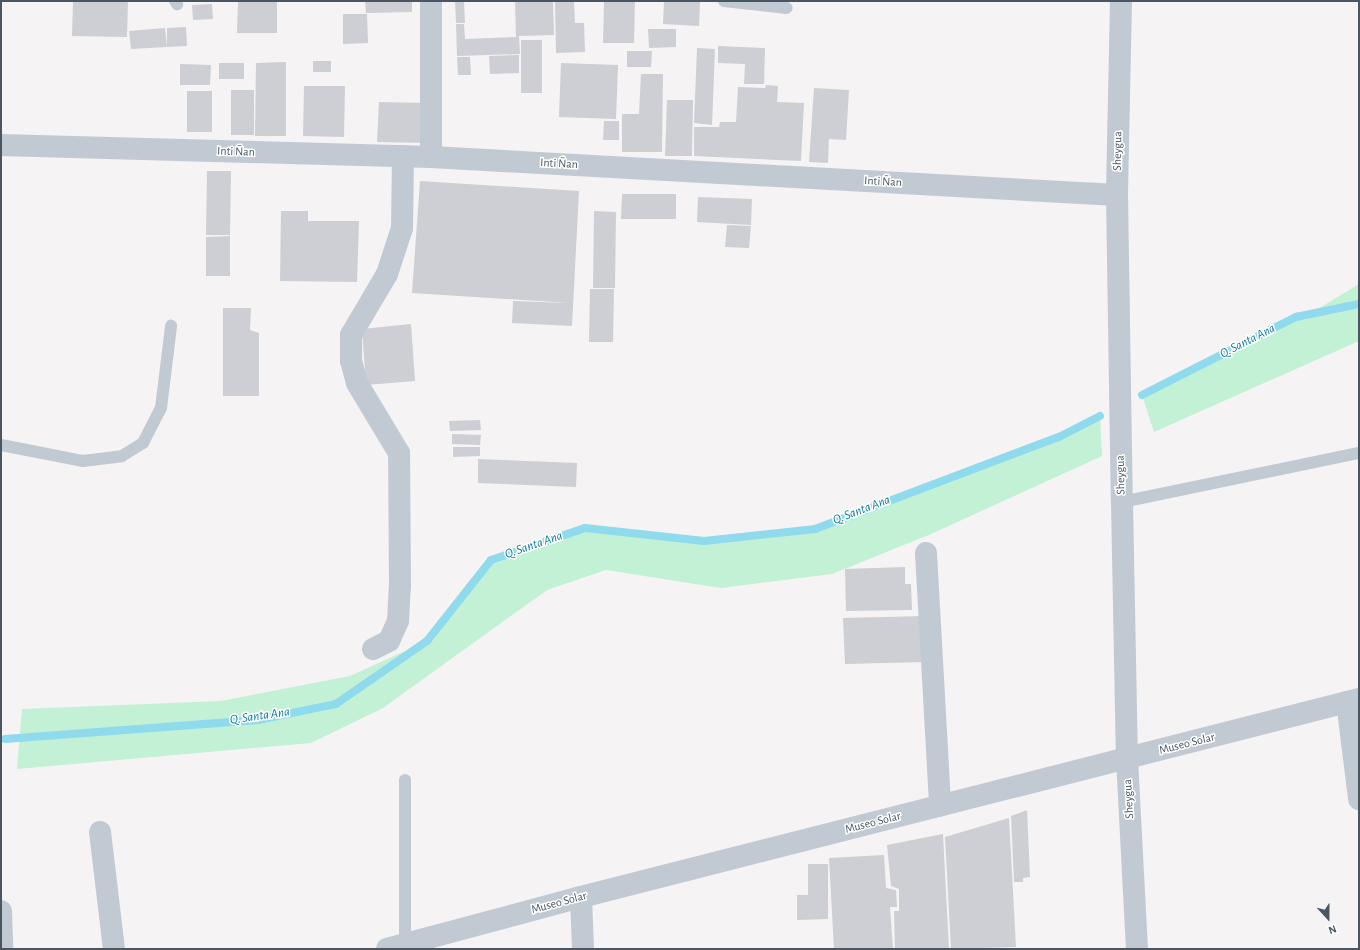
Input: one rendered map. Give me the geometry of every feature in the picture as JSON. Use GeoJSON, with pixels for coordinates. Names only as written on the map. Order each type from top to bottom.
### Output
{"type":"FeatureCollection","features":[{"type":"Feature","properties":{"kind":"street"},"geometry":{"type":"LineString","coordinates":[[431,1],[431,157]]}},
{"type":"Feature","properties":{"kind":"street","name":"Sheygua"},"geometry":{"type":"LineString","coordinates":[[1121,1],[1118,195],[1122,502],[1127,759],[1137,949]]}},
{"type":"Feature","properties":{"kind":"street","name":"Inti Ñan"},"geometry":{"type":"LineString","coordinates":[[1,145],[431,157],[1118,195]]}},
{"type":"Feature","properties":{"kind":"street"},"geometry":{"type":"LineString","coordinates":[[373,649],[389,641],[398,621],[400,587],[399,453],[357,383],[351,361],[351,335],[387,274],[402,228],[403,156]]}},
{"type":"Feature","properties":{"kind":"street"},"geometry":{"type":"LineString","coordinates":[[926,553],[940,806]]}},
{"type":"Feature","properties":{"kind":"street"},"geometry":{"type":"LineString","coordinates":[[1353,701],[1359,799]]}},
{"type":"Feature","properties":{"kind":"street","name":"Museo Solar"},"geometry":{"type":"LineString","coordinates":[[396,947],[581,897],[1353,701]]}},
{"type":"Feature","properties":{"kind":"street"},"geometry":{"type":"LineString","coordinates":[[100,832],[114,949]]}},
{"type":"Feature","properties":{"kind":"street"},"geometry":{"type":"LineString","coordinates":[[581,897],[583,949]]}},
{"type":"Feature","properties":{"kind":"street"},"geometry":{"type":"LineString","coordinates":[[1,911],[2,949]]}},
{"type":"Feature","properties":{"kind":"lane"},"geometry":{"type":"LineString","coordinates":[[724,1],[787,8]]}},
{"type":"Feature","properties":{"kind":"lane"},"geometry":{"type":"LineString","coordinates":[[1,444],[83,462],[122,456],[143,443],[161,408],[171,326]]}},
{"type":"Feature","properties":{"kind":"lane"},"geometry":{"type":"LineString","coordinates":[[1122,502],[1152,494],[1359,453]]}},
{"type":"Feature","properties":{"kind":"lane"},"geometry":{"type":"LineString","coordinates":[[396,947],[405,780]]}},
{"type":"Feature","properties":{"kind":"green space"},"geometry":{"type":"Polygon","coordinates":[[[1359,284],[1359,341],[1154,432],[1142,395],[1308,315],[1359,284]]]}},
{"type":"Feature","properties":{"kind":"green space"},"geometry":{"type":"Polygon","coordinates":[[[1100,416],[1102,456],[931,534],[832,574],[721,588],[606,570],[547,590],[383,708],[311,743],[17,769],[22,709],[221,701],[350,676],[427,641],[491,560],[585,528],[704,541],[815,529],[1059,437],[1100,416]]]}},
{"type":"Feature","properties":{"kind":"building"},"geometry":{"type":"Polygon","coordinates":[[[73,1],[128,1],[127,37],[72,36],[73,1]]]}},
{"type":"Feature","properties":{"kind":"building"},"geometry":{"type":"Polygon","coordinates":[[[238,1],[277,1],[277,33],[237,33],[238,1]]]}},
{"type":"Feature","properties":{"kind":"building"},"geometry":{"type":"Polygon","coordinates":[[[365,1],[412,1],[412,12],[366,13],[365,1]]]}},
{"type":"Feature","properties":{"kind":"building"},"geometry":{"type":"Polygon","coordinates":[[[455,1],[464,1],[465,23],[456,23],[455,1]]]}},
{"type":"Feature","properties":{"kind":"building"},"geometry":{"type":"Polygon","coordinates":[[[515,1],[553,1],[554,35],[519,36],[520,54],[457,56],[456,24],[464,24],[465,39],[516,37],[515,1]]]}},
{"type":"Feature","properties":{"kind":"building"},"geometry":{"type":"Polygon","coordinates":[[[555,1],[574,1],[575,23],[584,23],[585,52],[556,53],[555,1]]]}},
{"type":"Feature","properties":{"kind":"building"},"geometry":{"type":"Polygon","coordinates":[[[604,1],[635,1],[634,43],[603,43],[604,1]]]}},
{"type":"Feature","properties":{"kind":"building"},"geometry":{"type":"Polygon","coordinates":[[[664,1],[700,1],[699,26],[663,24],[664,1]]]}},
{"type":"Feature","properties":{"kind":"building"},"geometry":{"type":"Polygon","coordinates":[[[212,4],[213,19],[193,20],[192,5],[212,4]]]}},
{"type":"Feature","properties":{"kind":"building"},"geometry":{"type":"Polygon","coordinates":[[[343,14],[367,14],[368,43],[343,44],[343,14]]]}},
{"type":"Feature","properties":{"kind":"building"},"geometry":{"type":"Polygon","coordinates":[[[186,27],[187,46],[167,47],[167,28],[186,27]]]}},
{"type":"Feature","properties":{"kind":"building"},"geometry":{"type":"Polygon","coordinates":[[[165,28],[167,47],[131,49],[129,31],[165,28]]]}},
{"type":"Feature","properties":{"kind":"building"},"geometry":{"type":"Polygon","coordinates":[[[648,29],[676,29],[676,47],[649,48],[648,29]]]}},
{"type":"Feature","properties":{"kind":"building"},"geometry":{"type":"Polygon","coordinates":[[[521,40],[542,40],[542,93],[521,93],[521,40]]]}},
{"type":"Feature","properties":{"kind":"building"},"geometry":{"type":"Polygon","coordinates":[[[718,46],[765,48],[764,84],[744,84],[745,64],[718,63],[718,46]]]}},
{"type":"Feature","properties":{"kind":"building"},"geometry":{"type":"Polygon","coordinates":[[[697,48],[715,49],[712,125],[694,123],[697,48]]]}},
{"type":"Feature","properties":{"kind":"building"},"geometry":{"type":"Polygon","coordinates":[[[627,51],[652,51],[651,67],[627,67],[627,51]]]}},
{"type":"Feature","properties":{"kind":"building"},"geometry":{"type":"Polygon","coordinates":[[[519,55],[519,73],[490,74],[489,56],[519,55]]]}},
{"type":"Feature","properties":{"kind":"building"},"geometry":{"type":"Polygon","coordinates":[[[457,57],[470,57],[471,75],[458,75],[457,57]]]}},
{"type":"Feature","properties":{"kind":"building"},"geometry":{"type":"Polygon","coordinates":[[[313,61],[331,61],[331,72],[313,72],[313,61]]]}},
{"type":"Feature","properties":{"kind":"building"},"geometry":{"type":"Polygon","coordinates":[[[286,62],[286,136],[255,136],[256,63],[286,62]]]}},
{"type":"Feature","properties":{"kind":"building"},"geometry":{"type":"Polygon","coordinates":[[[219,63],[244,63],[244,79],[219,79],[219,63]]]}},
{"type":"Feature","properties":{"kind":"building"},"geometry":{"type":"Polygon","coordinates":[[[561,63],[618,65],[616,119],[559,117],[561,63]]]}},
{"type":"Feature","properties":{"kind":"building"},"geometry":{"type":"Polygon","coordinates":[[[180,64],[211,65],[210,85],[180,85],[180,64]]]}},
{"type":"Feature","properties":{"kind":"building"},"geometry":{"type":"Polygon","coordinates":[[[641,74],[663,74],[662,152],[622,152],[622,114],[639,114],[641,74]]]}},
{"type":"Feature","properties":{"kind":"building"},"geometry":{"type":"Polygon","coordinates":[[[766,85],[778,86],[777,102],[804,103],[801,161],[694,156],[694,127],[719,127],[720,122],[736,122],[738,87],[765,88],[766,85]]]}},
{"type":"Feature","properties":{"kind":"building"},"geometry":{"type":"Polygon","coordinates":[[[304,86],[345,86],[344,137],[303,136],[304,86]]]}},
{"type":"Feature","properties":{"kind":"building"},"geometry":{"type":"Polygon","coordinates":[[[814,88],[849,90],[846,140],[829,139],[828,163],[809,162],[814,88]]]}},
{"type":"Feature","properties":{"kind":"building"},"geometry":{"type":"Polygon","coordinates":[[[231,90],[254,90],[254,135],[231,135],[231,90]]]}},
{"type":"Feature","properties":{"kind":"building"},"geometry":{"type":"Polygon","coordinates":[[[187,91],[212,91],[212,132],[187,132],[187,91]]]}},
{"type":"Feature","properties":{"kind":"building"},"geometry":{"type":"Polygon","coordinates":[[[667,100],[693,100],[692,156],[665,156],[667,100]]]}},
{"type":"Feature","properties":{"kind":"building"},"geometry":{"type":"Polygon","coordinates":[[[379,102],[428,103],[427,143],[377,142],[379,102]]]}},
{"type":"Feature","properties":{"kind":"building"},"geometry":{"type":"Polygon","coordinates":[[[604,121],[619,121],[619,140],[603,140],[604,121]]]}},
{"type":"Feature","properties":{"kind":"building"},"geometry":{"type":"Polygon","coordinates":[[[207,171],[231,171],[230,235],[206,235],[207,171]]]}},
{"type":"Feature","properties":{"kind":"building"},"geometry":{"type":"Polygon","coordinates":[[[420,181],[579,191],[572,326],[512,323],[513,301],[570,303],[412,293],[420,181]]]}},
{"type":"Feature","properties":{"kind":"building"},"geometry":{"type":"Polygon","coordinates":[[[622,194],[676,194],[676,219],[621,219],[622,194]]]}},
{"type":"Feature","properties":{"kind":"building"},"geometry":{"type":"Polygon","coordinates":[[[698,197],[752,199],[751,225],[697,222],[698,197]]]}},
{"type":"Feature","properties":{"kind":"building"},"geometry":{"type":"Polygon","coordinates":[[[281,211],[308,211],[308,221],[359,221],[357,282],[280,281],[281,211]]]}},
{"type":"Feature","properties":{"kind":"building"},"geometry":{"type":"Polygon","coordinates":[[[594,211],[616,212],[615,288],[593,288],[594,211]]]}},
{"type":"Feature","properties":{"kind":"building"},"geometry":{"type":"Polygon","coordinates":[[[727,225],[751,226],[749,248],[725,247],[727,225]]]}},
{"type":"Feature","properties":{"kind":"building"},"geometry":{"type":"Polygon","coordinates":[[[230,236],[230,276],[206,276],[206,237],[230,236]]]}},
{"type":"Feature","properties":{"kind":"building"},"geometry":{"type":"Polygon","coordinates":[[[590,289],[614,289],[613,342],[589,342],[590,289]]]}},
{"type":"Feature","properties":{"kind":"building"},"geometry":{"type":"Polygon","coordinates":[[[223,308],[251,308],[250,330],[259,333],[259,396],[223,396],[223,308]]]}},
{"type":"Feature","properties":{"kind":"building"},"geometry":{"type":"Polygon","coordinates":[[[411,324],[415,381],[366,385],[362,329],[411,324]]]}},
{"type":"Feature","properties":{"kind":"building"},"geometry":{"type":"Polygon","coordinates":[[[480,420],[481,430],[450,431],[449,421],[480,420]]]}},
{"type":"Feature","properties":{"kind":"building"},"geometry":{"type":"Polygon","coordinates":[[[452,434],[481,435],[480,445],[452,444],[452,434]]]}},
{"type":"Feature","properties":{"kind":"building"},"geometry":{"type":"Polygon","coordinates":[[[453,447],[480,447],[480,456],[453,457],[453,447]]]}},
{"type":"Feature","properties":{"kind":"building"},"geometry":{"type":"Polygon","coordinates":[[[478,459],[577,463],[576,487],[478,483],[478,459]]]}},
{"type":"Feature","properties":{"kind":"building"},"geometry":{"type":"Polygon","coordinates":[[[905,567],[905,584],[911,584],[912,610],[846,611],[845,569],[905,567]]]}},
{"type":"Feature","properties":{"kind":"building"},"geometry":{"type":"Polygon","coordinates":[[[924,616],[925,662],[845,664],[843,618],[924,616]]]}},
{"type":"Feature","properties":{"kind":"building"},"geometry":{"type":"Polygon","coordinates":[[[1027,810],[1030,877],[1023,878],[1023,882],[1014,882],[1011,816],[1027,810]]]}},
{"type":"Feature","properties":{"kind":"building"},"geometry":{"type":"Polygon","coordinates":[[[1009,818],[1016,947],[951,949],[945,837],[1009,818]]]}},
{"type":"Feature","properties":{"kind":"building"},"geometry":{"type":"Polygon","coordinates":[[[943,834],[949,949],[895,949],[894,911],[899,911],[899,889],[891,886],[887,845],[943,834]]]}},
{"type":"Feature","properties":{"kind":"building"},"geometry":{"type":"Polygon","coordinates":[[[884,855],[886,888],[896,890],[897,907],[890,907],[893,949],[834,949],[829,858],[884,855]]]}},
{"type":"Feature","properties":{"kind":"building"},"geometry":{"type":"Polygon","coordinates":[[[808,864],[828,864],[828,919],[797,920],[797,895],[808,895],[808,864]]]}},
{"type":"Feature","properties":{"kind":"waterway","name":"Q. Santa Ana"},"geometry":{"type":"LineString","coordinates":[[1142,395],[1296,317],[1359,304]]}},
{"type":"Feature","properties":{"kind":"waterway","name":"Q. Santa Ana"},"geometry":{"type":"LineString","coordinates":[[5,739],[258,720],[336,704],[427,641],[491,560],[585,528],[704,541],[815,529],[1059,437],[1100,416]]}}]}
